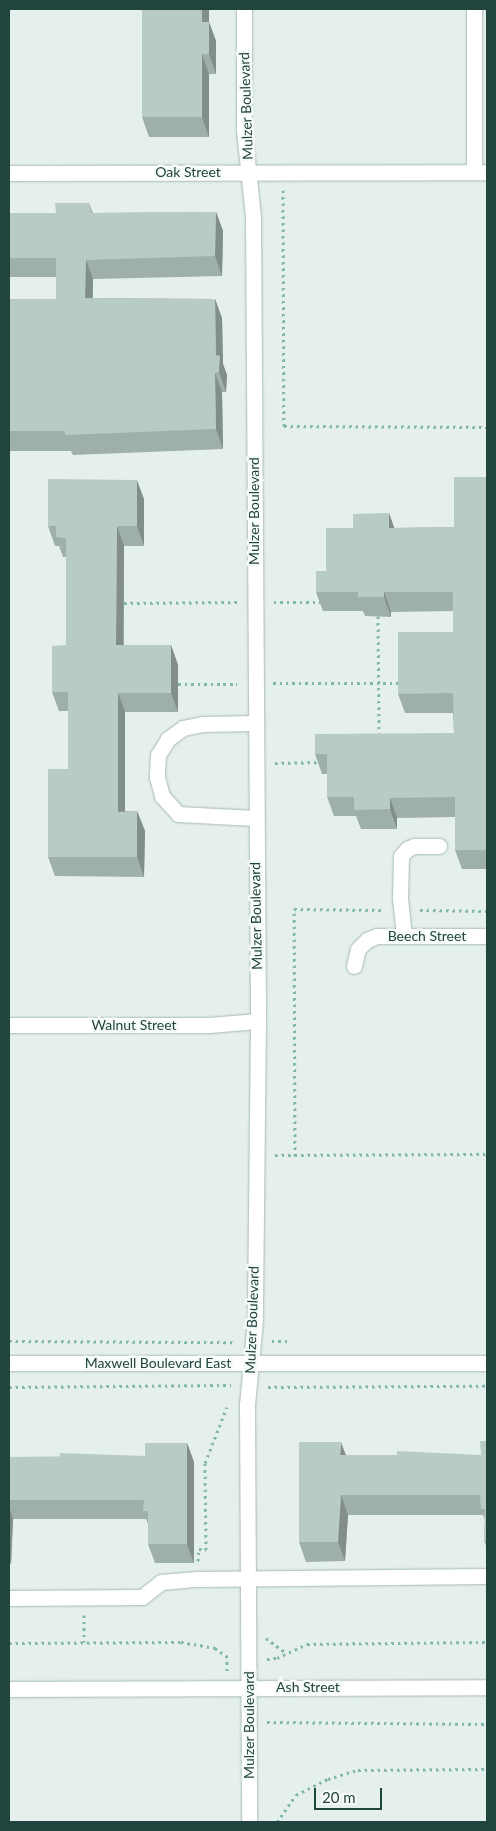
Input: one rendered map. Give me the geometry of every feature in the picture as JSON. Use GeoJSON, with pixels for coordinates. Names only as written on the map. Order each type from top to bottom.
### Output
{"type":"FeatureCollection","features":[{"type":"Feature","properties":{"kind":"street","name":"Mulzer Boulevard"},"geometry":{"type":"LineString","coordinates":[[244,9],[244,130],[253,217],[255,818],[259,1136],[255,1154],[253,1342],[249,1386],[249,1822]]}},
{"type":"Feature","properties":{"kind":"street"},"geometry":{"type":"LineString","coordinates":[[474,9],[480,172]]}},
{"type":"Feature","properties":{"kind":"street","name":"Oak Street"},"geometry":{"type":"LineString","coordinates":[[9,173],[480,172]]}},
{"type":"Feature","properties":{"kind":"street"},"geometry":{"type":"LineString","coordinates":[[255,722],[203,724],[183,728],[168,739],[158,755],[157,777],[162,796],[178,814],[255,818]]}},
{"type":"Feature","properties":{"kind":"street"},"geometry":{"type":"LineString","coordinates":[[404,936],[401,910],[401,856],[414,846],[438,846]]}},
{"type":"Feature","properties":{"kind":"street","name":"Beech Street"},"geometry":{"type":"LineString","coordinates":[[354,966],[358,949],[367,940],[404,936],[487,936]]}},
{"type":"Feature","properties":{"kind":"street","name":"Walnut Street"},"geometry":{"type":"LineString","coordinates":[[9,1025],[210,1024],[258,1021]]}},
{"type":"Feature","properties":{"kind":"street","name":"Maxwell Boulevard East"},"geometry":{"type":"LineString","coordinates":[[9,1364],[487,1363]]}},
{"type":"Feature","properties":{"kind":"street"},"geometry":{"type":"LineString","coordinates":[[9,1598],[142,1597],[161,1582],[197,1579],[487,1576]]}},
{"type":"Feature","properties":{"kind":"street","name":"Ash Street"},"geometry":{"type":"LineString","coordinates":[[9,1689],[248,1686],[487,1687]]}},
{"type":"Feature","properties":{"kind":"path"},"geometry":{"type":"LineString","coordinates":[[283,172],[284,426],[487,427]]}},
{"type":"Feature","properties":{"kind":"path"},"geometry":{"type":"LineString","coordinates":[[124,603],[323,602]]}},
{"type":"Feature","properties":{"kind":"path"},"geometry":{"type":"LineString","coordinates":[[378,616],[380,743]]}},
{"type":"Feature","properties":{"kind":"path"},"geometry":{"type":"LineString","coordinates":[[178,684],[405,683]]}},
{"type":"Feature","properties":{"kind":"path"},"geometry":{"type":"LineString","coordinates":[[255,763],[322,762]]}},
{"type":"Feature","properties":{"kind":"path"},"geometry":{"type":"LineString","coordinates":[[295,1156],[294,909],[487,911]]}},
{"type":"Feature","properties":{"kind":"path"},"geometry":{"type":"LineString","coordinates":[[255,1154],[295,1156],[487,1154]]}},
{"type":"Feature","properties":{"kind":"path"},"geometry":{"type":"LineString","coordinates":[[9,1342],[287,1341]]}},
{"type":"Feature","properties":{"kind":"path"},"geometry":{"type":"LineString","coordinates":[[9,1387],[235,1385],[232,1394]]}},
{"type":"Feature","properties":{"kind":"path"},"geometry":{"type":"LineString","coordinates":[[249,1386],[487,1386]]}},
{"type":"Feature","properties":{"kind":"path"},"geometry":{"type":"LineString","coordinates":[[197,1579],[199,1549],[206,1550],[205,1464],[228,1402]]}},
{"type":"Feature","properties":{"kind":"path"},"geometry":{"type":"LineString","coordinates":[[84,1598],[84,1642]]}},
{"type":"Feature","properties":{"kind":"path"},"geometry":{"type":"LineString","coordinates":[[248,1722],[487,1724]]}},
{"type":"Feature","properties":{"kind":"path"},"geometry":{"type":"LineString","coordinates":[[277,1822],[296,1794],[328,1778],[358,1770],[487,1769]]}},
{"type":"Feature","properties":{"kind":"building"},"geometry":{"type":"Polygon","coordinates":[[[142,9],[202,9],[202,22],[209,22],[209,54],[202,54],[202,117],[142,117],[142,9]]]}},
{"type":"Feature","properties":{"kind":"building"},"geometry":{"type":"Polygon","coordinates":[[[55,203],[89,203],[91,213],[216,212],[215,256],[86,260],[85,298],[215,299],[216,355],[220,356],[219,372],[215,373],[216,429],[66,435],[64,431],[9,431],[9,299],[56,299],[56,258],[9,258],[9,213],[56,213],[55,203]]]}},
{"type":"Feature","properties":{"kind":"building"},"geometry":{"type":"Polygon","coordinates":[[[454,477],[487,477],[487,850],[455,850],[455,797],[390,798],[390,809],[354,810],[354,797],[327,797],[327,754],[315,754],[315,734],[454,733],[453,693],[398,694],[398,632],[453,632],[453,592],[384,592],[384,597],[358,597],[358,592],[316,592],[316,571],[326,571],[326,528],[353,528],[353,514],[389,513],[389,528],[454,527],[454,477]]]}},
{"type":"Feature","properties":{"kind":"building"},"geometry":{"type":"Polygon","coordinates":[[[48,479],[137,480],[137,526],[117,526],[116,645],[171,645],[171,693],[118,693],[118,812],[137,811],[137,857],[48,857],[48,769],[68,769],[68,692],[52,692],[52,646],[66,645],[66,538],[56,537],[56,526],[48,526],[48,479]]]}},
{"type":"Feature","properties":{"kind":"building"},"geometry":{"type":"Polygon","coordinates":[[[480,1441],[487,1441],[487,1541],[484,1541],[485,1509],[481,1509],[480,1495],[341,1495],[338,1542],[299,1542],[299,1442],[341,1442],[340,1455],[397,1455],[397,1451],[481,1455],[480,1441]]]}},
{"type":"Feature","properties":{"kind":"building"},"geometry":{"type":"Polygon","coordinates":[[[145,1443],[187,1443],[187,1544],[148,1544],[148,1511],[143,1511],[144,1500],[9,1500],[9,1457],[60,1457],[60,1453],[145,1456],[145,1443]]]}}]}
